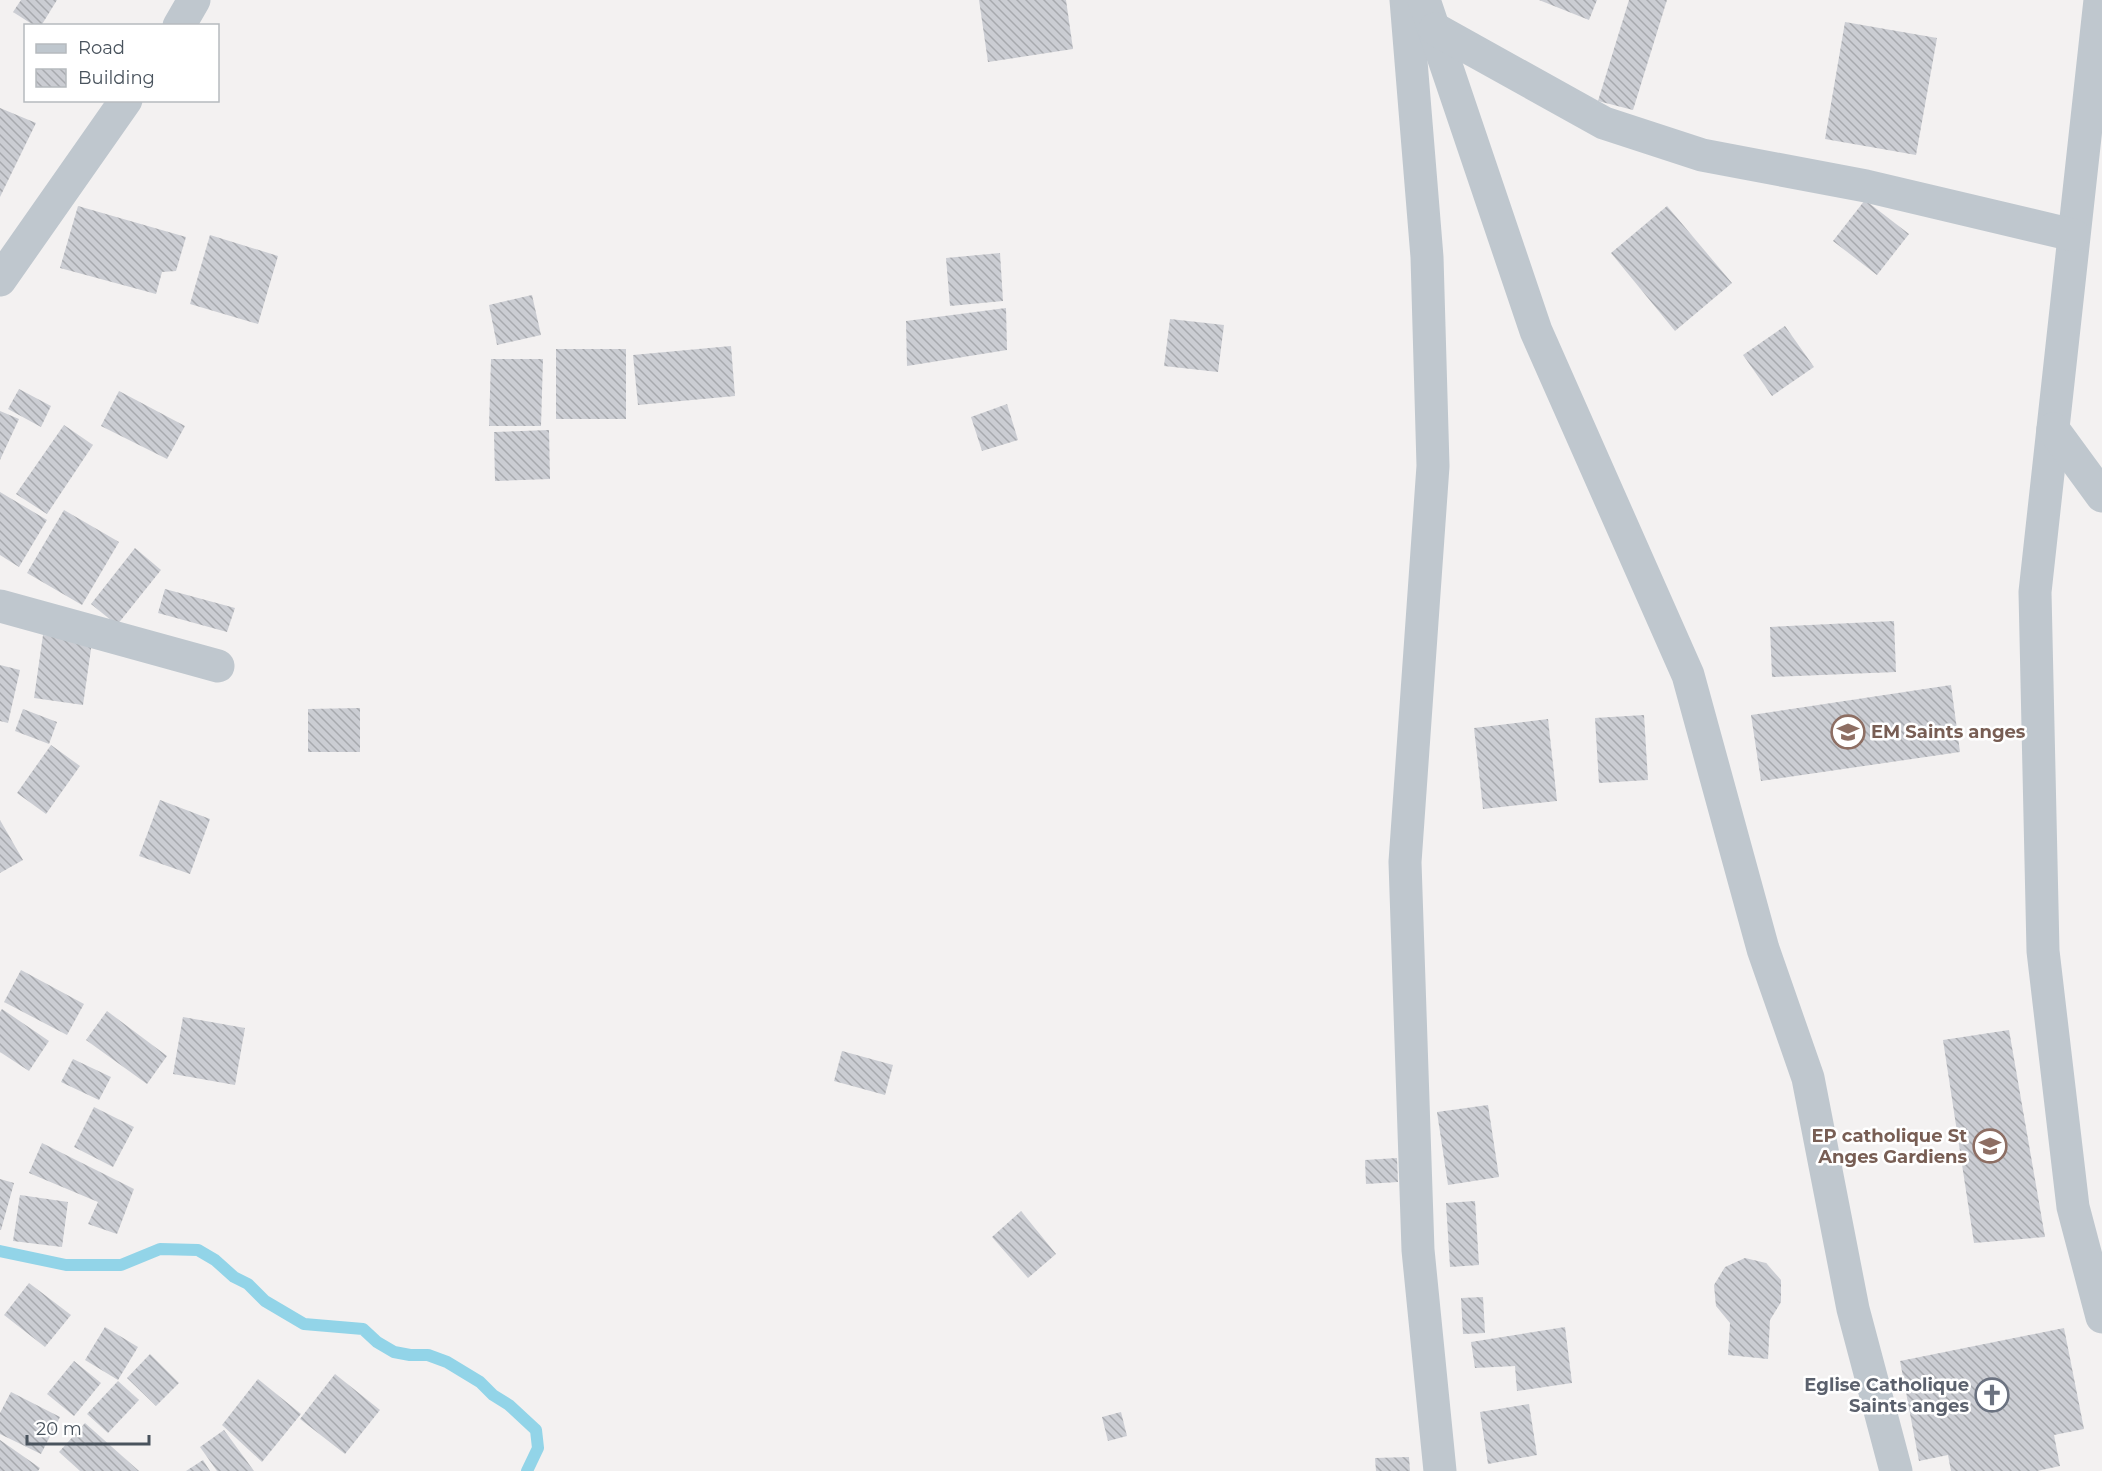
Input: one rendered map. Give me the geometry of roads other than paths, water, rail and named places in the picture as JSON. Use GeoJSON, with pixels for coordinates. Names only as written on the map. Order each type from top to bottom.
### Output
{"type":"FeatureCollection","features":[{"type":"Feature","properties":{"kind":"street"},"geometry":{"type":"LineString","coordinates":[[180,24],[194,0]]}},
{"type":"Feature","properties":{"kind":"street"},"geometry":{"type":"LineString","coordinates":[[1406,0],[1427,257],[1433,466],[1405,862],[1418,1250],[1440,1471]]}},
{"type":"Feature","properties":{"kind":"street"},"geometry":{"type":"LineString","coordinates":[[2100,0],[2035,592],[2043,951],[2073,1207],[2102,1317]]}},
{"type":"Feature","properties":{"kind":"street"},"geometry":{"type":"LineString","coordinates":[[1429,15],[1604,123],[1647,138],[1702,155],[1866,186],[2073,235]]}},
{"type":"Feature","properties":{"kind":"street"},"geometry":{"type":"LineString","coordinates":[[1429,15],[1536,331],[1688,675],[1763,949],[1808,1078],[1853,1309],[1896,1471]]}},
{"type":"Feature","properties":{"kind":"street"},"geometry":{"type":"LineString","coordinates":[[0,280],[125,102]]}},
{"type":"Feature","properties":{"kind":"street"},"geometry":{"type":"LineString","coordinates":[[2053,429],[2102,496]]}},
{"type":"Feature","properties":{"kind":"street"},"geometry":{"type":"LineString","coordinates":[[0,606],[218,666]]}},
{"type":"Feature","properties":{"kind":"waterway"},"geometry":{"type":"LineString","coordinates":[[0,1251],[66,1265],[121,1265],[160,1249],[198,1250],[215,1260],[234,1277],[248,1284],[265,1301],[304,1324],[363,1329],[377,1342],[394,1352],[428,1355],[447,1362],[480,1382],[536,1430],[538,1448],[527,1471]]}},
{"type":"Feature","properties":{"kind":"place","name":"EM Saints anges"},"geometry":{"type":"Point","coordinates":[1848,732]}},
{"type":"Feature","properties":{"kind":"place","name":"EP catholique St Anges Gardiens"},"geometry":{"type":"Point","coordinates":[1990,1146]}},
{"type":"Feature","properties":{"kind":"place","name":"Eglise Catholique Saints anges"},"geometry":{"type":"Point","coordinates":[1992,1395]}}]}
